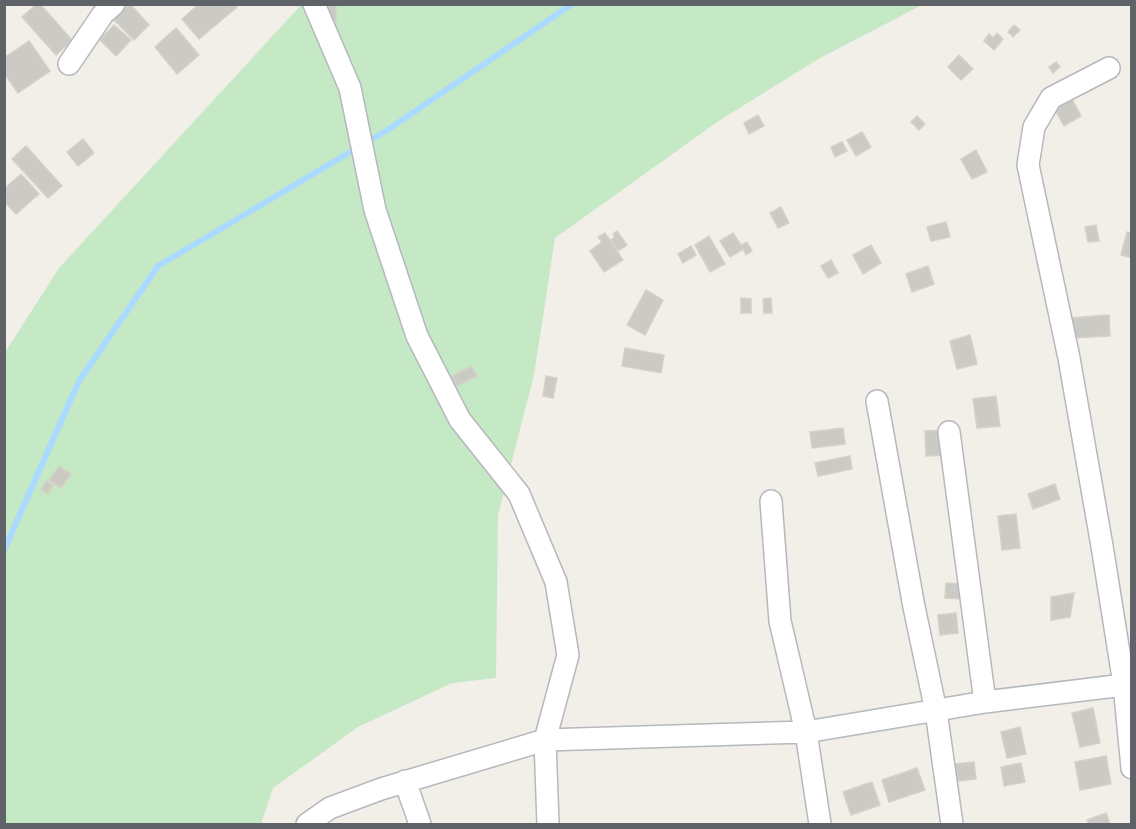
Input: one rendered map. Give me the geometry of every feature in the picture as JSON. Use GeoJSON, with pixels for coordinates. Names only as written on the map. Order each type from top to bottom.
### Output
{"type":"FeatureCollection","features":[{"type":"Feature","properties":{"kind":"street"},"geometry":{"type":"LineString","coordinates":[[69,64],[103,14],[114,4]]}},
{"type":"Feature","properties":{"kind":"street"},"geometry":{"type":"LineString","coordinates":[[314,4],[350,88],[375,210],[417,336],[460,420],[519,494],[556,582],[568,655],[544,740],[548,825]]}},
{"type":"Feature","properties":{"kind":"street"},"geometry":{"type":"LineString","coordinates":[[1109,68],[1051,98],[1034,127],[1028,165],[1069,358],[1127,684],[1131,768]]}},
{"type":"Feature","properties":{"kind":"street"},"geometry":{"type":"LineString","coordinates":[[877,401],[914,607],[936,711],[952,825]]}},
{"type":"Feature","properties":{"kind":"street"},"geometry":{"type":"LineString","coordinates":[[949,432],[985,702]]}},
{"type":"Feature","properties":{"kind":"street"},"geometry":{"type":"LineString","coordinates":[[771,501],[780,621],[806,732],[820,825]]}},
{"type":"Feature","properties":{"kind":"street"},"geometry":{"type":"LineString","coordinates":[[307,825],[330,808],[405,781],[544,740],[806,732],[985,702],[1127,684]]}},
{"type":"Feature","properties":{"kind":"street"},"geometry":{"type":"LineString","coordinates":[[405,781],[420,825]]}},
{"type":"Feature","properties":{"kind":"green space"},"geometry":{"type":"Polygon","coordinates":[[[301,5],[922,5],[820,58],[720,120],[555,238],[534,375],[498,515],[496,678],[452,683],[358,727],[273,788],[261,824],[5,824],[4,354],[59,268],[301,5]]]}},
{"type":"Feature","properties":{"kind":"building"},"geometry":{"type":"Polygon","coordinates":[[[40,4],[72,40],[56,55],[22,17],[40,4]]]}},
{"type":"Feature","properties":{"kind":"building"},"geometry":{"type":"Polygon","coordinates":[[[130,4],[149,25],[134,40],[114,20],[130,4]]]}},
{"type":"Feature","properties":{"kind":"building"},"geometry":{"type":"Polygon","coordinates":[[[199,4],[235,4],[237,7],[199,39],[182,19],[199,4]]]}},
{"type":"Feature","properties":{"kind":"building"},"geometry":{"type":"Polygon","coordinates":[[[327,4],[336,4],[336,21],[327,21],[327,4]]]}},
{"type":"Feature","properties":{"kind":"building"},"geometry":{"type":"Polygon","coordinates":[[[114,25],[131,40],[116,56],[100,40],[114,25]]]}},
{"type":"Feature","properties":{"kind":"building"},"geometry":{"type":"Polygon","coordinates":[[[1014,25],[1020,30],[1013,37],[1008,32],[1014,25]]]}},
{"type":"Feature","properties":{"kind":"building"},"geometry":{"type":"Polygon","coordinates":[[[176,28],[199,55],[177,74],[155,47],[176,28]]]}},
{"type":"Feature","properties":{"kind":"building"},"geometry":{"type":"Polygon","coordinates":[[[997,33],[1003,39],[994,50],[984,41],[989,34],[993,38],[997,33]]]}},
{"type":"Feature","properties":{"kind":"building"},"geometry":{"type":"Polygon","coordinates":[[[29,41],[50,71],[18,93],[4,73],[4,58],[29,41]]]}},
{"type":"Feature","properties":{"kind":"building"},"geometry":{"type":"Polygon","coordinates":[[[959,55],[973,69],[961,80],[948,67],[959,55]]]}},
{"type":"Feature","properties":{"kind":"building"},"geometry":{"type":"Polygon","coordinates":[[[1056,62],[1060,67],[1053,73],[1049,67],[1056,62]]]}},
{"type":"Feature","properties":{"kind":"building"},"geometry":{"type":"Polygon","coordinates":[[[1070,95],[1081,116],[1064,126],[1052,104],[1070,95]]]}},
{"type":"Feature","properties":{"kind":"building"},"geometry":{"type":"Polygon","coordinates":[[[758,115],[764,126],[749,134],[744,123],[758,115]]]}},
{"type":"Feature","properties":{"kind":"building"},"geometry":{"type":"Polygon","coordinates":[[[917,116],[925,124],[919,130],[911,122],[917,116]]]}},
{"type":"Feature","properties":{"kind":"building"},"geometry":{"type":"Polygon","coordinates":[[[862,132],[871,147],[856,156],[847,140],[862,132]]]}},
{"type":"Feature","properties":{"kind":"building"},"geometry":{"type":"Polygon","coordinates":[[[83,139],[94,153],[78,166],[67,152],[83,139]]]}},
{"type":"Feature","properties":{"kind":"building"},"geometry":{"type":"Polygon","coordinates":[[[842,142],[847,151],[835,157],[831,147],[842,142]]]}},
{"type":"Feature","properties":{"kind":"building"},"geometry":{"type":"Polygon","coordinates":[[[26,146],[62,186],[48,198],[12,159],[26,146]]]}},
{"type":"Feature","properties":{"kind":"building"},"geometry":{"type":"Polygon","coordinates":[[[976,150],[987,172],[972,179],[961,159],[976,150]]]}},
{"type":"Feature","properties":{"kind":"building"},"geometry":{"type":"Polygon","coordinates":[[[21,174],[39,194],[16,214],[4,201],[4,189],[21,174]]]}},
{"type":"Feature","properties":{"kind":"building"},"geometry":{"type":"Polygon","coordinates":[[[781,207],[789,223],[778,228],[770,213],[781,207]]]}},
{"type":"Feature","properties":{"kind":"building"},"geometry":{"type":"Polygon","coordinates":[[[946,222],[950,237],[931,241],[927,227],[946,222]]]}},
{"type":"Feature","properties":{"kind":"building"},"geometry":{"type":"Polygon","coordinates":[[[1096,225],[1099,241],[1088,242],[1085,227],[1096,225]]]}},
{"type":"Feature","properties":{"kind":"building"},"geometry":{"type":"Polygon","coordinates":[[[617,231],[627,245],[618,251],[611,240],[617,231]]]}},
{"type":"Feature","properties":{"kind":"building"},"geometry":{"type":"Polygon","coordinates":[[[1127,232],[1132,233],[1132,258],[1121,255],[1127,232]]]}},
{"type":"Feature","properties":{"kind":"building"},"geometry":{"type":"Polygon","coordinates":[[[605,233],[623,260],[604,272],[590,251],[602,242],[598,237],[605,233]]]}},
{"type":"Feature","properties":{"kind":"building"},"geometry":{"type":"Polygon","coordinates":[[[733,233],[741,245],[747,242],[752,251],[746,255],[743,249],[730,257],[720,241],[733,233]]]}},
{"type":"Feature","properties":{"kind":"building"},"geometry":{"type":"Polygon","coordinates":[[[709,236],[725,264],[710,272],[695,245],[709,236]]]}},
{"type":"Feature","properties":{"kind":"building"},"geometry":{"type":"Polygon","coordinates":[[[871,245],[881,263],[863,274],[853,255],[871,245]]]}},
{"type":"Feature","properties":{"kind":"building"},"geometry":{"type":"Polygon","coordinates":[[[691,246],[696,255],[683,263],[678,254],[691,246]]]}},
{"type":"Feature","properties":{"kind":"building"},"geometry":{"type":"Polygon","coordinates":[[[831,260],[838,273],[828,278],[821,266],[831,260]]]}},
{"type":"Feature","properties":{"kind":"building"},"geometry":{"type":"Polygon","coordinates":[[[928,266],[934,284],[912,292],[906,274],[928,266]]]}},
{"type":"Feature","properties":{"kind":"building"},"geometry":{"type":"Polygon","coordinates":[[[646,290],[663,300],[645,335],[627,325],[646,290]]]}},
{"type":"Feature","properties":{"kind":"building"},"geometry":{"type":"Polygon","coordinates":[[[741,298],[751,299],[751,313],[741,313],[741,298]]]}},
{"type":"Feature","properties":{"kind":"building"},"geometry":{"type":"Polygon","coordinates":[[[771,298],[772,313],[764,313],[763,299],[771,298]]]}},
{"type":"Feature","properties":{"kind":"building"},"geometry":{"type":"Polygon","coordinates":[[[1109,315],[1110,336],[1073,338],[1071,318],[1109,315]]]}},
{"type":"Feature","properties":{"kind":"building"},"geometry":{"type":"Polygon","coordinates":[[[970,335],[977,364],[957,369],[950,341],[970,335]]]}},
{"type":"Feature","properties":{"kind":"building"},"geometry":{"type":"Polygon","coordinates":[[[625,348],[664,355],[661,373],[622,366],[625,348]]]}},
{"type":"Feature","properties":{"kind":"building"},"geometry":{"type":"Polygon","coordinates":[[[471,366],[477,376],[457,386],[452,376],[471,366]]]}},
{"type":"Feature","properties":{"kind":"building"},"geometry":{"type":"Polygon","coordinates":[[[546,376],[557,378],[553,398],[543,396],[546,376]]]}},
{"type":"Feature","properties":{"kind":"building"},"geometry":{"type":"Polygon","coordinates":[[[996,396],[1000,426],[977,428],[973,399],[996,396]]]}},
{"type":"Feature","properties":{"kind":"building"},"geometry":{"type":"Polygon","coordinates":[[[843,428],[845,444],[812,448],[810,432],[843,428]]]}},
{"type":"Feature","properties":{"kind":"building"},"geometry":{"type":"Polygon","coordinates":[[[949,430],[950,455],[926,456],[925,431],[949,430]]]}},
{"type":"Feature","properties":{"kind":"building"},"geometry":{"type":"Polygon","coordinates":[[[850,456],[852,469],[818,476],[815,463],[850,456]]]}},
{"type":"Feature","properties":{"kind":"building"},"geometry":{"type":"Polygon","coordinates":[[[59,466],[71,474],[61,488],[49,480],[59,466]]]}},
{"type":"Feature","properties":{"kind":"building"},"geometry":{"type":"Polygon","coordinates":[[[46,481],[53,485],[48,494],[41,490],[46,481]]]}},
{"type":"Feature","properties":{"kind":"building"},"geometry":{"type":"Polygon","coordinates":[[[1055,484],[1060,499],[1033,509],[1028,494],[1055,484]]]}},
{"type":"Feature","properties":{"kind":"building"},"geometry":{"type":"Polygon","coordinates":[[[1016,514],[1020,548],[1002,550],[998,516],[1016,514]]]}},
{"type":"Feature","properties":{"kind":"building"},"geometry":{"type":"Polygon","coordinates":[[[946,583],[965,584],[964,599],[945,598],[946,583]]]}},
{"type":"Feature","properties":{"kind":"building"},"geometry":{"type":"Polygon","coordinates":[[[1074,593],[1070,617],[1051,620],[1051,597],[1074,593]]]}},
{"type":"Feature","properties":{"kind":"building"},"geometry":{"type":"Polygon","coordinates":[[[956,613],[958,633],[940,635],[938,615],[956,613]]]}},
{"type":"Feature","properties":{"kind":"building"},"geometry":{"type":"Polygon","coordinates":[[[1093,708],[1100,743],[1080,747],[1072,713],[1093,708]]]}},
{"type":"Feature","properties":{"kind":"building"},"geometry":{"type":"Polygon","coordinates":[[[1020,727],[1026,754],[1007,758],[1001,732],[1020,727]]]}},
{"type":"Feature","properties":{"kind":"building"},"geometry":{"type":"Polygon","coordinates":[[[1106,756],[1111,784],[1080,790],[1075,762],[1106,756]]]}},
{"type":"Feature","properties":{"kind":"building"},"geometry":{"type":"Polygon","coordinates":[[[974,762],[976,779],[958,781],[955,764],[974,762]]]}},
{"type":"Feature","properties":{"kind":"building"},"geometry":{"type":"Polygon","coordinates":[[[1021,763],[1025,782],[1004,786],[1001,767],[1021,763]]]}},
{"type":"Feature","properties":{"kind":"building"},"geometry":{"type":"Polygon","coordinates":[[[917,768],[925,790],[889,802],[882,780],[917,768]]]}},
{"type":"Feature","properties":{"kind":"building"},"geometry":{"type":"Polygon","coordinates":[[[872,782],[880,805],[851,815],[843,792],[872,782]]]}},
{"type":"Feature","properties":{"kind":"building"},"geometry":{"type":"Polygon","coordinates":[[[1106,813],[1110,824],[1089,824],[1087,820],[1106,813]]]}},
{"type":"Feature","properties":{"kind":"waterway"},"geometry":{"type":"LineString","coordinates":[[4,550],[79,381],[158,266],[389,129],[572,4]]}}]}
